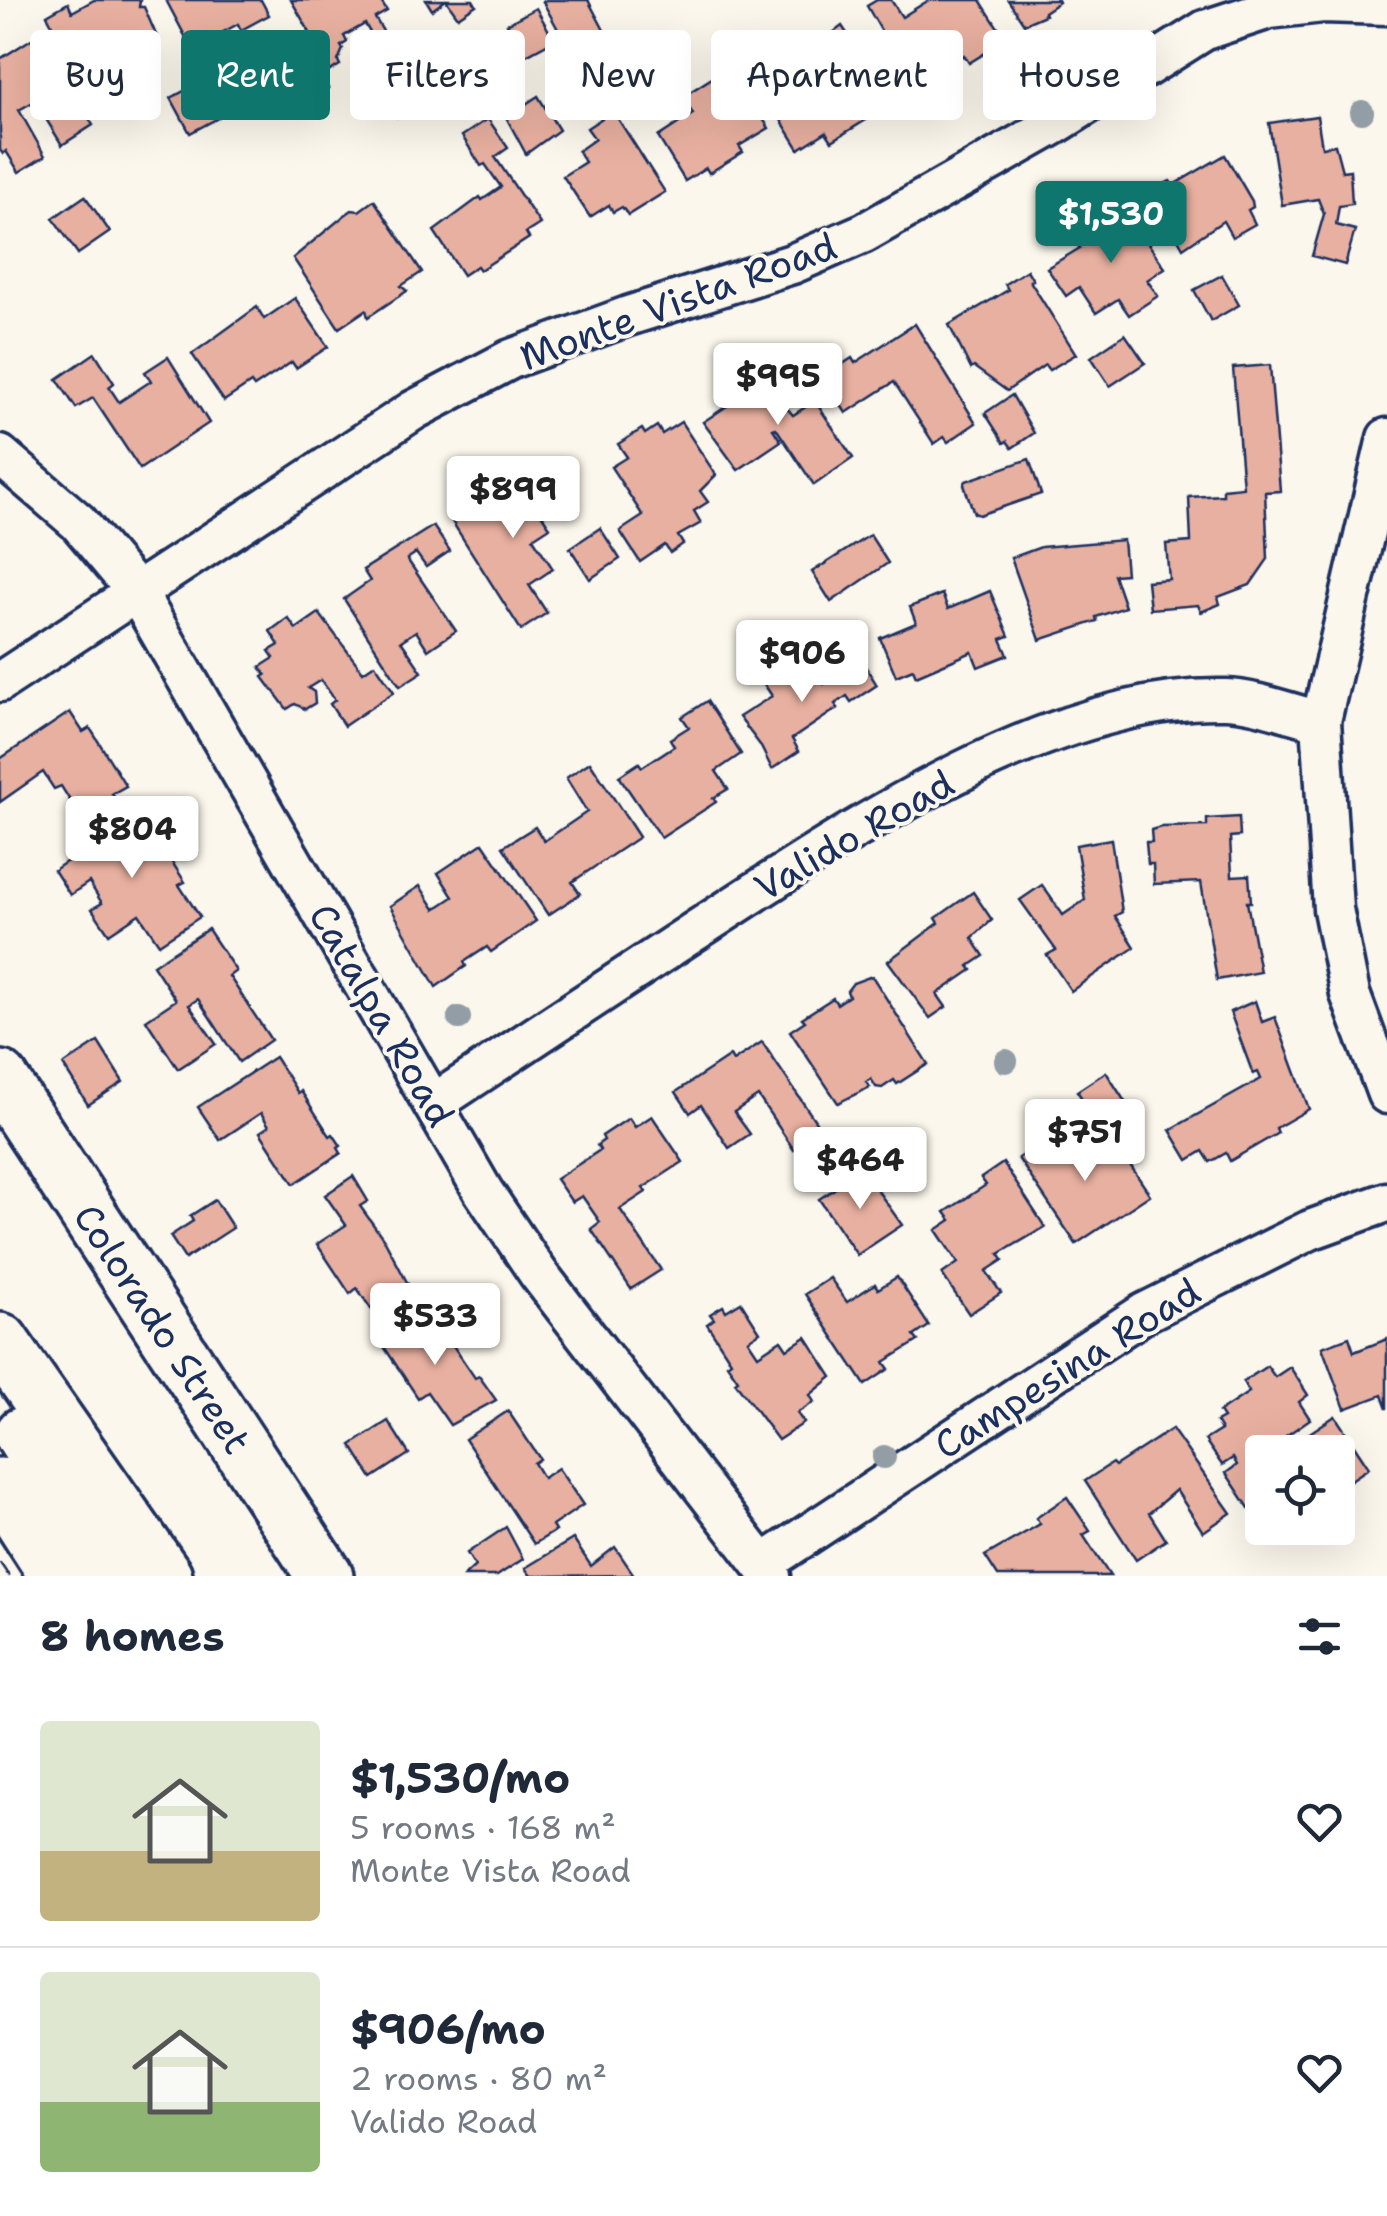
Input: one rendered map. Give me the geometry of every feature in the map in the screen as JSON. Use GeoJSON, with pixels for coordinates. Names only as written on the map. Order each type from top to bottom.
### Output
{"type":"FeatureCollection","features":[{"type":"Feature","properties":{"kind":"main road","name":"Colorado Street"},"geometry":{"type":"LineString","coordinates":[[0,1079],[325,1576]]}},
{"type":"Feature","properties":{"kind":"main road"},"geometry":{"type":"LineString","coordinates":[[0,1342],[164,1576]]}},
{"type":"Feature","properties":{"kind":"main road"},"geometry":{"type":"LineString","coordinates":[[0,1400],[112,1576]]}},
{"type":"Feature","properties":{"kind":"main road"},"geometry":{"type":"LineString","coordinates":[[0,1486],[58,1576]]}},
{"type":"Feature","properties":{"kind":"street","name":"Monte Vista Road"},"geometry":{"type":"LineString","coordinates":[[0,682],[430,401],[511,359],[628,316],[792,264],[864,233],[1056,124],[1204,30],[1270,9],[1323,3],[1387,4]]}},
{"type":"Feature","properties":{"kind":"street"},"geometry":{"type":"LineString","coordinates":[[1387,438],[1321,721],[1332,909],[1350,994],[1387,1094]]}},
{"type":"Feature","properties":{"kind":"street","name":"Catalpa Road"},"geometry":{"type":"LineString","coordinates":[[0,455],[78,522],[136,591],[483,1192],[538,1273],[767,1570]]}},
{"type":"Feature","properties":{"kind":"street","name":"Valido Road"},"geometry":{"type":"LineString","coordinates":[[433,1104],[829,844],[957,774],[1040,737],[1114,714],[1229,698],[1321,721]]}},
{"type":"Feature","properties":{"kind":"street","name":"Campesina Road"},"geometry":{"type":"LineString","coordinates":[[767,1570],[1144,1313],[1310,1230],[1387,1202]]}},
{"type":"Feature","properties":{"kind":"building"},"geometry":{"type":"Polygon","coordinates":[[[94,0],[140,0],[139,7],[144,7],[154,30],[55,30],[47,15],[68,3],[72,12],[94,0]]]}},
{"type":"Feature","properties":{"kind":"building"},"geometry":{"type":"Polygon","coordinates":[[[166,0],[261,0],[269,15],[241,30],[238,24],[227,30],[182,30],[166,0]]]}},
{"type":"Feature","properties":{"kind":"building"},"geometry":{"type":"Polygon","coordinates":[[[291,0],[380,0],[387,11],[375,18],[382,30],[369,30],[365,24],[344,36],[347,42],[341,46],[340,65],[330,71],[330,30],[308,30],[291,0]]]}},
{"type":"Feature","properties":{"kind":"building"},"geometry":{"type":"Polygon","coordinates":[[[426,0],[446,0],[432,10],[426,0]]]}},
{"type":"Feature","properties":{"kind":"building"},"geometry":{"type":"Polygon","coordinates":[[[446,0],[473,0],[476,5],[458,17],[446,0]]]}},
{"type":"Feature","properties":{"kind":"building"},"geometry":{"type":"Polygon","coordinates":[[[588,0],[604,30],[558,30],[543,2],[588,0]]]}},
{"type":"Feature","properties":{"kind":"building"},"geometry":{"type":"Polygon","coordinates":[[[877,0],[891,0],[902,17],[929,0],[980,0],[1000,30],[983,30],[983,54],[969,63],[963,56],[963,30],[881,30],[867,6],[877,0]]]}},
{"type":"Feature","properties":{"kind":"building"},"geometry":{"type":"Polygon","coordinates":[[[1008,0],[1059,2],[1045,15],[1024,24],[1008,0]]]}},
{"type":"Feature","properties":{"kind":"building"},"geometry":{"type":"Polygon","coordinates":[[[536,8],[548,30],[545,30],[545,45],[526,55],[525,30],[511,30],[507,24],[536,8]]]}},
{"type":"Feature","properties":{"kind":"building"},"geometry":{"type":"Polygon","coordinates":[[[30,40],[30,104],[19,110],[45,156],[19,172],[6,151],[3,154],[0,150],[0,59],[30,40]]]}},
{"type":"Feature","properties":{"kind":"building"},"geometry":{"type":"Polygon","coordinates":[[[711,79],[711,120],[764,120],[769,128],[739,146],[743,152],[709,173],[706,168],[685,181],[658,137],[684,120],[691,120],[691,91],[711,79]]]}},
{"type":"Feature","properties":{"kind":"building"},"geometry":{"type":"Polygon","coordinates":[[[181,93],[181,116],[171,98],[181,93]]]}},
{"type":"Feature","properties":{"kind":"building"},"geometry":{"type":"Polygon","coordinates":[[[538,96],[545,107],[545,120],[553,120],[559,130],[526,154],[508,120],[525,120],[525,105],[538,96]]]}},
{"type":"Feature","properties":{"kind":"building"},"geometry":{"type":"Polygon","coordinates":[[[1317,116],[1322,147],[1335,145],[1342,171],[1350,170],[1352,204],[1339,206],[1336,225],[1355,230],[1345,265],[1312,256],[1324,214],[1318,199],[1282,205],[1269,123],[1317,116]]]}},
{"type":"Feature","properties":{"kind":"building"},"geometry":{"type":"Polygon","coordinates":[[[47,120],[90,120],[93,125],[62,145],[47,120]]]}},
{"type":"Feature","properties":{"kind":"building"},"geometry":{"type":"Polygon","coordinates":[[[183,120],[214,120],[190,133],[183,120]]]}},
{"type":"Feature","properties":{"kind":"building"},"geometry":{"type":"Polygon","coordinates":[[[489,120],[508,148],[495,157],[540,224],[526,233],[529,238],[480,270],[477,266],[463,275],[434,231],[480,197],[482,200],[501,187],[485,164],[481,166],[462,136],[489,120]]]}},
{"type":"Feature","properties":{"kind":"building"},"geometry":{"type":"Polygon","coordinates":[[[599,120],[619,120],[665,192],[628,215],[622,207],[613,212],[609,205],[590,217],[563,176],[585,162],[578,151],[595,139],[587,128],[599,120]]]}},
{"type":"Feature","properties":{"kind":"building"},"geometry":{"type":"Polygon","coordinates":[[[781,120],[866,120],[832,141],[826,132],[799,149],[781,120]]]}},
{"type":"Feature","properties":{"kind":"building"},"geometry":{"type":"Polygon","coordinates":[[[1225,155],[1252,201],[1253,207],[1248,210],[1255,224],[1232,237],[1223,221],[1183,248],[1152,192],[1170,181],[1173,185],[1225,155]]]}},
{"type":"Feature","properties":{"kind":"building"},"geometry":{"type":"Polygon","coordinates":[[[85,196],[110,232],[78,254],[53,218],[85,196]]]}},
{"type":"Feature","properties":{"kind":"building"},"geometry":{"type":"Polygon","coordinates":[[[374,200],[422,272],[401,286],[407,291],[368,317],[366,310],[339,328],[293,258],[345,215],[374,200]]]}},
{"type":"Feature","properties":{"kind":"building"},"geometry":{"type":"Polygon","coordinates":[[[1124,208],[1165,268],[1147,280],[1158,296],[1129,315],[1118,299],[1096,313],[1079,287],[1066,296],[1047,268],[1080,248],[1075,241],[1124,208]]]}},
{"type":"Feature","properties":{"kind":"building"},"geometry":{"type":"Polygon","coordinates":[[[1027,270],[1076,354],[1049,370],[1045,365],[1007,391],[974,367],[971,369],[949,325],[1008,290],[1005,284],[1027,270]]]}},
{"type":"Feature","properties":{"kind":"building"},"geometry":{"type":"Polygon","coordinates":[[[1222,275],[1239,305],[1211,321],[1194,290],[1222,275]]]}},
{"type":"Feature","properties":{"kind":"building"},"geometry":{"type":"Polygon","coordinates":[[[295,298],[328,347],[296,368],[292,362],[224,401],[192,354],[257,307],[264,319],[295,298]]]}},
{"type":"Feature","properties":{"kind":"building"},"geometry":{"type":"Polygon","coordinates":[[[915,324],[976,423],[948,442],[944,437],[934,444],[894,382],[846,413],[823,377],[852,358],[855,363],[915,324]]]}},
{"type":"Feature","properties":{"kind":"building"},"geometry":{"type":"Polygon","coordinates":[[[1125,334],[1145,363],[1110,386],[1091,357],[1125,334]]]}},
{"type":"Feature","properties":{"kind":"building"},"geometry":{"type":"Polygon","coordinates":[[[95,353],[114,383],[109,387],[119,402],[151,381],[145,372],[168,357],[209,423],[140,469],[93,398],[76,408],[57,379],[95,353]]]}},
{"type":"Feature","properties":{"kind":"building"},"geometry":{"type":"Polygon","coordinates":[[[790,364],[803,383],[779,399],[793,415],[815,401],[853,458],[814,485],[776,428],[773,429],[781,441],[738,470],[703,422],[790,364]]]}},
{"type":"Feature","properties":{"kind":"building"},"geometry":{"type":"Polygon","coordinates":[[[1270,365],[1280,491],[1265,492],[1268,559],[1250,585],[1218,597],[1220,604],[1201,612],[1198,605],[1150,609],[1147,581],[1169,579],[1166,544],[1191,542],[1189,497],[1223,495],[1223,489],[1243,487],[1233,368],[1270,365]]]}},
{"type":"Feature","properties":{"kind":"building"},"geometry":{"type":"Polygon","coordinates":[[[1012,395],[1034,433],[1012,448],[1007,441],[1004,443],[985,413],[1012,395]]]}},
{"type":"Feature","properties":{"kind":"building"},"geometry":{"type":"Polygon","coordinates":[[[681,422],[716,475],[700,491],[708,502],[694,511],[701,523],[678,536],[683,544],[670,553],[665,545],[640,562],[620,531],[643,516],[611,467],[627,457],[618,444],[642,429],[645,434],[657,426],[662,434],[681,422]]]}},
{"type":"Feature","properties":{"kind":"building"},"geometry":{"type":"Polygon","coordinates":[[[1029,459],[1041,494],[979,515],[974,513],[966,481],[1029,459]]]}},
{"type":"Feature","properties":{"kind":"building"},"geometry":{"type":"Polygon","coordinates":[[[545,465],[564,495],[538,509],[550,527],[533,538],[553,569],[529,585],[547,613],[521,630],[451,520],[545,465]]]}},
{"type":"Feature","properties":{"kind":"building"},"geometry":{"type":"Polygon","coordinates":[[[433,526],[450,551],[426,567],[416,553],[407,559],[456,631],[428,650],[416,631],[401,641],[422,672],[400,686],[344,599],[370,581],[363,570],[433,526]]]}},
{"type":"Feature","properties":{"kind":"building"},"geometry":{"type":"Polygon","coordinates":[[[600,528],[620,559],[590,579],[570,548],[600,528]]]}},
{"type":"Feature","properties":{"kind":"building"},"geometry":{"type":"Polygon","coordinates":[[[870,535],[888,563],[831,602],[812,572],[870,535]]]}},
{"type":"Feature","properties":{"kind":"building"},"geometry":{"type":"Polygon","coordinates":[[[1123,540],[1126,574],[1114,575],[1125,607],[1040,640],[1011,558],[1041,547],[1123,540]]]}},
{"type":"Feature","properties":{"kind":"building"},"geometry":{"type":"Polygon","coordinates":[[[990,591],[1009,636],[1001,639],[1008,655],[978,667],[972,652],[916,676],[913,669],[896,676],[880,638],[916,623],[910,607],[942,594],[948,609],[990,591]]]}},
{"type":"Feature","properties":{"kind":"building"},"geometry":{"type":"Polygon","coordinates":[[[319,613],[363,672],[375,664],[394,692],[344,726],[330,704],[335,700],[321,680],[308,688],[314,692],[315,703],[305,709],[295,704],[287,709],[260,667],[274,658],[269,651],[279,645],[270,631],[288,618],[296,629],[319,613]]]}},
{"type":"Feature","properties":{"kind":"building"},"geometry":{"type":"Polygon","coordinates":[[[857,653],[877,685],[851,702],[847,696],[835,704],[838,708],[792,739],[799,751],[772,769],[739,717],[772,696],[762,681],[792,661],[802,676],[813,668],[824,684],[834,677],[830,671],[857,653]]]}},
{"type":"Feature","properties":{"kind":"building"},"geometry":{"type":"Polygon","coordinates":[[[707,701],[741,754],[716,771],[728,789],[713,798],[716,802],[661,838],[619,776],[639,763],[642,767],[674,746],[670,739],[689,727],[682,717],[707,701]]]}},
{"type":"Feature","properties":{"kind":"building"},"geometry":{"type":"Polygon","coordinates":[[[70,712],[83,732],[90,728],[126,786],[112,794],[119,804],[97,818],[69,811],[71,802],[61,786],[54,789],[43,772],[0,802],[0,759],[70,712]]]}},
{"type":"Feature","properties":{"kind":"building"},"geometry":{"type":"Polygon","coordinates":[[[590,762],[639,837],[572,882],[580,894],[548,915],[503,847],[535,827],[544,841],[587,812],[566,778],[590,762]]]}},
{"type":"Feature","properties":{"kind":"building"},"geometry":{"type":"Polygon","coordinates":[[[140,813],[185,882],[179,885],[200,917],[159,944],[139,914],[109,934],[92,909],[102,903],[89,882],[70,895],[54,870],[75,856],[71,851],[77,847],[81,853],[140,813]]]}},
{"type":"Feature","properties":{"kind":"building"},"geometry":{"type":"Polygon","coordinates":[[[1239,817],[1240,836],[1230,837],[1232,876],[1249,875],[1251,902],[1247,902],[1260,972],[1217,980],[1201,882],[1154,884],[1146,842],[1152,842],[1151,830],[1161,827],[1207,826],[1207,819],[1239,817]]]}},
{"type":"Feature","properties":{"kind":"building"},"geometry":{"type":"Polygon","coordinates":[[[1111,839],[1122,912],[1115,916],[1135,947],[1071,991],[1047,955],[1056,950],[1020,900],[1042,885],[1063,915],[1085,900],[1076,845],[1111,839]]]}},
{"type":"Feature","properties":{"kind":"building"},"geometry":{"type":"Polygon","coordinates":[[[483,843],[536,921],[491,952],[487,947],[464,962],[466,966],[436,987],[390,906],[420,886],[435,909],[453,897],[438,873],[483,843]]]}},
{"type":"Feature","properties":{"kind":"building"},"geometry":{"type":"Polygon","coordinates":[[[973,892],[992,920],[972,938],[984,956],[969,966],[972,970],[937,994],[946,1007],[930,1018],[888,961],[939,923],[936,918],[973,892]]]}},
{"type":"Feature","properties":{"kind":"building"},"geometry":{"type":"Polygon","coordinates":[[[208,929],[236,971],[229,976],[271,1040],[239,1062],[198,999],[189,1005],[216,1044],[178,1069],[146,1020],[176,1000],[153,965],[208,929]]]}},
{"type":"Feature","properties":{"kind":"building"},"geometry":{"type":"Polygon","coordinates":[[[872,976],[928,1064],[897,1084],[894,1080],[882,1088],[876,1087],[871,1079],[866,1082],[870,1087],[838,1103],[790,1031],[805,1021],[802,1018],[833,998],[837,1004],[849,996],[847,991],[853,983],[872,976]]]}},
{"type":"Feature","properties":{"kind":"building"},"geometry":{"type":"Polygon","coordinates":[[[1255,1001],[1262,1022],[1275,1017],[1309,1109],[1276,1128],[1278,1133],[1230,1161],[1226,1153],[1210,1162],[1203,1151],[1188,1160],[1170,1130],[1261,1079],[1258,1072],[1253,1074],[1230,1012],[1255,1001]]]}},
{"type":"Feature","properties":{"kind":"building"},"geometry":{"type":"Polygon","coordinates":[[[98,1042],[123,1082],[88,1105],[63,1065],[98,1042]]]}},
{"type":"Feature","properties":{"kind":"building"},"geometry":{"type":"Polygon","coordinates":[[[762,1042],[822,1131],[794,1150],[758,1096],[734,1112],[750,1134],[729,1148],[701,1105],[690,1113],[676,1092],[730,1056],[733,1061],[762,1042]]]}},
{"type":"Feature","properties":{"kind":"building"},"geometry":{"type":"Polygon","coordinates":[[[275,1057],[341,1146],[341,1153],[294,1184],[260,1132],[269,1126],[261,1113],[220,1140],[198,1107],[275,1057]]]}},
{"type":"Feature","properties":{"kind":"building"},"geometry":{"type":"Polygon","coordinates":[[[1106,1072],[1129,1108],[1101,1127],[1077,1091],[1106,1072]]]}},
{"type":"Feature","properties":{"kind":"building"},"geometry":{"type":"Polygon","coordinates":[[[652,1116],[683,1162],[643,1188],[646,1192],[620,1209],[661,1270],[631,1289],[591,1229],[600,1222],[582,1196],[572,1202],[556,1179],[600,1150],[597,1145],[604,1140],[602,1136],[629,1118],[635,1127],[652,1116]]]}},
{"type":"Feature","properties":{"kind":"building"},"geometry":{"type":"Polygon","coordinates":[[[1109,1133],[1150,1195],[1076,1244],[1018,1158],[1049,1137],[1068,1165],[1070,1159],[1109,1133]]]}},
{"type":"Feature","properties":{"kind":"building"},"geometry":{"type":"Polygon","coordinates":[[[1003,1163],[1045,1227],[999,1254],[1003,1260],[986,1271],[1001,1293],[969,1314],[942,1274],[958,1263],[936,1230],[951,1220],[945,1212],[986,1185],[981,1178],[1003,1163]]]}},
{"type":"Feature","properties":{"kind":"building"},"geometry":{"type":"Polygon","coordinates":[[[863,1170],[902,1225],[857,1255],[819,1199],[863,1170]]]}},
{"type":"Feature","properties":{"kind":"building"},"geometry":{"type":"Polygon","coordinates":[[[353,1176],[368,1201],[360,1206],[408,1284],[371,1309],[357,1288],[350,1294],[317,1244],[346,1225],[325,1195],[353,1176]]]}},
{"type":"Feature","properties":{"kind":"building"},"geometry":{"type":"Polygon","coordinates":[[[215,1200],[233,1228],[185,1259],[170,1236],[193,1221],[190,1216],[215,1200]]]}},
{"type":"Feature","properties":{"kind":"building"},"geometry":{"type":"Polygon","coordinates":[[[897,1277],[929,1326],[914,1336],[918,1341],[884,1362],[889,1369],[865,1385],[805,1294],[830,1278],[847,1302],[875,1284],[878,1289],[897,1277]]]}},
{"type":"Feature","properties":{"kind":"building"},"geometry":{"type":"Polygon","coordinates":[[[741,1302],[760,1332],[748,1340],[758,1355],[781,1340],[787,1349],[806,1337],[832,1377],[810,1395],[814,1402],[797,1413],[804,1423],[778,1440],[735,1382],[738,1380],[727,1364],[731,1361],[707,1324],[714,1319],[710,1314],[741,1302]]]}},
{"type":"Feature","properties":{"kind":"building"},"geometry":{"type":"Polygon","coordinates":[[[406,1312],[420,1333],[437,1322],[475,1378],[479,1376],[496,1400],[450,1425],[427,1392],[418,1398],[375,1333],[406,1312]]]}},
{"type":"Feature","properties":{"kind":"building"},"geometry":{"type":"Polygon","coordinates":[[[1349,1337],[1354,1352],[1387,1339],[1387,1409],[1382,1395],[1345,1409],[1322,1347],[1349,1337]]]}},
{"type":"Feature","properties":{"kind":"building"},"geometry":{"type":"Polygon","coordinates":[[[1267,1366],[1275,1377],[1290,1367],[1308,1395],[1299,1402],[1310,1419],[1287,1435],[1245,1435],[1245,1502],[1226,1473],[1237,1465],[1233,1458],[1222,1465],[1205,1440],[1221,1430],[1216,1422],[1223,1418],[1219,1412],[1249,1392],[1243,1382],[1267,1366]]]}},
{"type":"Feature","properties":{"kind":"building"},"geometry":{"type":"Polygon","coordinates":[[[508,1411],[540,1459],[534,1463],[543,1478],[558,1468],[583,1505],[534,1544],[465,1439],[508,1411]]]}},
{"type":"Feature","properties":{"kind":"building"},"geometry":{"type":"Polygon","coordinates":[[[1335,1416],[1347,1435],[1309,1435],[1335,1416]]]}},
{"type":"Feature","properties":{"kind":"building"},"geometry":{"type":"Polygon","coordinates":[[[388,1421],[409,1454],[372,1478],[351,1445],[388,1421]]]}},
{"type":"Feature","properties":{"kind":"building"},"geometry":{"type":"Polygon","coordinates":[[[1172,1429],[1231,1513],[1203,1532],[1176,1490],[1149,1513],[1166,1540],[1136,1560],[1085,1481],[1172,1429]]]}},
{"type":"Feature","properties":{"kind":"building"},"geometry":{"type":"Polygon","coordinates":[[[1355,1447],[1369,1468],[1355,1477],[1355,1447]]]}},
{"type":"Feature","properties":{"kind":"building"},"geometry":{"type":"Polygon","coordinates":[[[1067,1497],[1090,1531],[1083,1535],[1110,1576],[998,1576],[985,1556],[1040,1524],[1036,1518],[1067,1497]]]}},
{"type":"Feature","properties":{"kind":"building"},"geometry":{"type":"Polygon","coordinates":[[[506,1527],[523,1559],[497,1576],[464,1576],[475,1566],[467,1553],[506,1527]]]}},
{"type":"Feature","properties":{"kind":"building"},"geometry":{"type":"Polygon","coordinates":[[[573,1539],[591,1566],[615,1547],[634,1575],[531,1576],[525,1568],[573,1539]]]}},
{"type":"Feature","properties":{"kind":"tram line"},"geometry":{"type":"LineString","coordinates":[[0,1563],[9,1576]]}}]}
